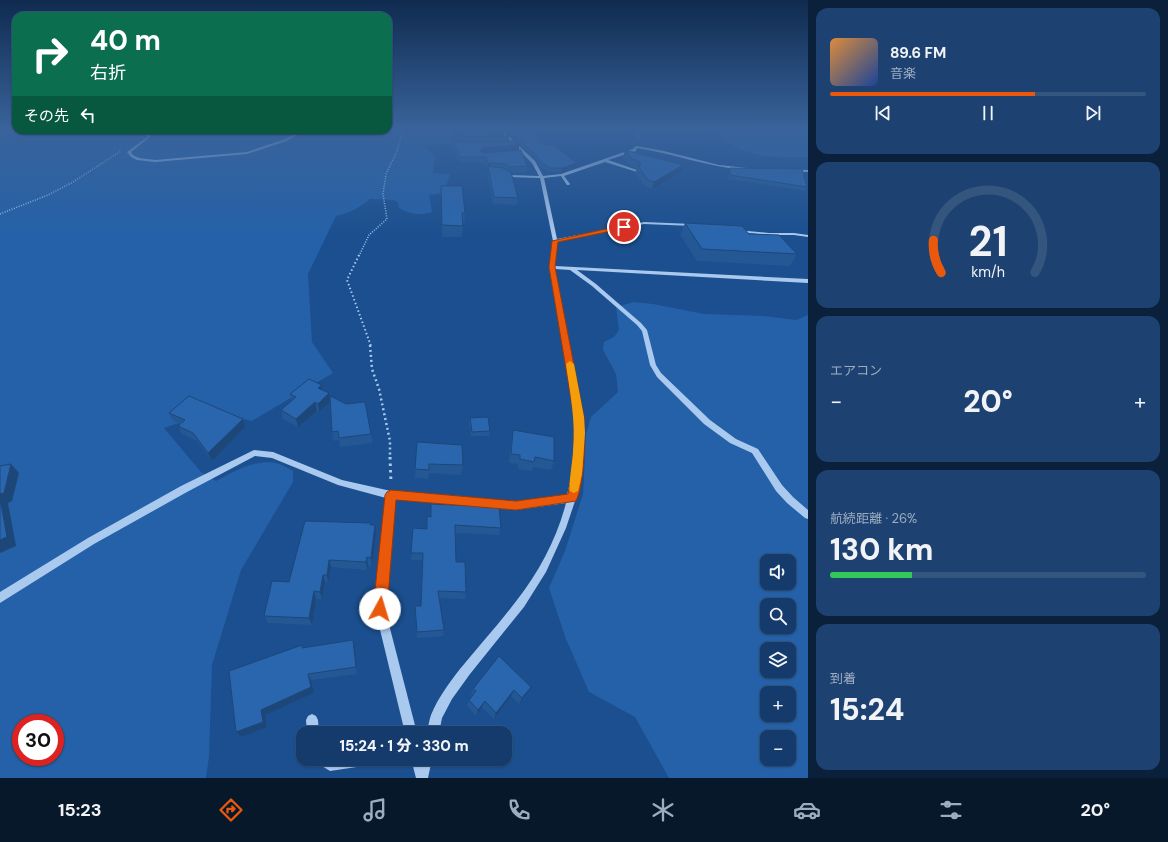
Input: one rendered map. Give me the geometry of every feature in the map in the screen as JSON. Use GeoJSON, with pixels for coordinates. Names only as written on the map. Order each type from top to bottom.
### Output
{"type":"FeatureCollection","features":[{"type":"Feature","properties":{"kind":"street"},"geometry":{"type":"LineString","coordinates":[[435,726],[438,713],[462,677],[531,590],[550,558],[563,528],[572,498],[577,467],[579,417],[552,267],[555,241],[542,177],[535,164]]}},
{"type":"Feature","properties":{"kind":"street"},"geometry":{"type":"LineString","coordinates":[[501,171],[508,176],[542,177],[562,175],[593,164]]}},
{"type":"Feature","properties":{"kind":"street"},"geometry":{"type":"LineString","coordinates":[[618,164],[636,171]]}},
{"type":"Feature","properties":{"kind":"street"},"geometry":{"type":"LineString","coordinates":[[720,164],[741,169],[808,171]]}},
{"type":"Feature","properties":{"kind":"street"},"geometry":{"type":"LineString","coordinates":[[562,175],[568,184]]}},
{"type":"Feature","properties":{"kind":"street"},"geometry":{"type":"LineString","coordinates":[[555,241],[644,223],[676,223],[699,226]]}},
{"type":"Feature","properties":{"kind":"street"},"geometry":{"type":"LineString","coordinates":[[730,230],[808,236]]}},
{"type":"Feature","properties":{"kind":"street"},"geometry":{"type":"LineString","coordinates":[[552,267],[808,282]]}},
{"type":"Feature","properties":{"kind":"street"},"geometry":{"type":"LineString","coordinates":[[572,268],[594,285],[645,331],[653,365],[668,385],[707,422],[733,441],[755,451],[780,488],[790,500],[808,515]]}},
{"type":"Feature","properties":{"kind":"street"},"geometry":{"type":"LineString","coordinates":[[0,598],[91,541],[184,489],[254,453],[273,456],[341,483],[391,495],[516,506],[572,498]]}},
{"type":"Feature","properties":{"kind":"street"},"geometry":{"type":"LineString","coordinates":[[391,495],[380,609],[408,726]]}},
{"type":"Feature","properties":{"kind":"street"},"geometry":{"type":"LineString","coordinates":[[312,720],[312,726]]}},
{"type":"Feature","properties":{"kind":"street"},"geometry":{"type":"LineString","coordinates":[[419,766],[422,778],[425,766]]}},
{"type":"Feature","properties":{"kind":"path"},"geometry":{"type":"LineString","coordinates":[[0,214],[48,195],[102,164]]}},
{"type":"Feature","properties":{"kind":"path"},"geometry":{"type":"LineString","coordinates":[[391,164],[386,174],[383,194],[387,219],[369,235],[347,280],[371,346],[372,369],[379,389],[390,441],[391,495]]}},
{"type":"Feature","properties":{"kind":"shaded area"},"geometry":{"type":"Polygon","coordinates":[[[0,164],[434,164],[433,173],[450,174],[444,193],[429,195],[432,212],[424,214],[411,213],[399,208],[398,202],[393,200],[370,199],[354,210],[336,216],[308,274],[312,342],[333,373],[252,421],[212,412],[164,428],[201,472],[216,481],[230,473],[252,464],[268,462],[276,463],[293,471],[293,482],[241,570],[212,665],[209,757],[206,778],[0,778],[0,164]]]}},
{"type":"Feature","properties":{"kind":"shaded area"},"geometry":{"type":"Polygon","coordinates":[[[634,302],[653,304],[704,314],[764,316],[796,320],[808,315],[808,778],[669,778],[635,717],[589,692],[566,639],[549,588],[565,551],[583,494],[586,434],[591,417],[618,392],[616,374],[603,350],[604,342],[614,337],[619,330],[616,307],[634,302]]]}},
{"type":"Feature","properties":{"kind":"building"},"geometry":{"type":"Polygon","coordinates":[[[506,164],[526,164],[527,166],[510,167],[506,164]]]}},
{"type":"Feature","properties":{"kind":"building"},"geometry":{"type":"Polygon","coordinates":[[[544,164],[573,164],[562,168],[550,168],[544,164]]]}},
{"type":"Feature","properties":{"kind":"building"},"geometry":{"type":"Polygon","coordinates":[[[640,164],[683,165],[654,182],[648,180],[638,166],[640,166],[640,164]]]}},
{"type":"Feature","properties":{"kind":"building"},"geometry":{"type":"Polygon","coordinates":[[[488,166],[503,168],[511,172],[518,198],[494,197],[488,166]]]}},
{"type":"Feature","properties":{"kind":"building"},"geometry":{"type":"Polygon","coordinates":[[[730,168],[802,169],[807,187],[730,175],[730,168]]]}},
{"type":"Feature","properties":{"kind":"building"},"geometry":{"type":"Polygon","coordinates":[[[441,186],[462,186],[465,213],[462,213],[463,226],[442,225],[441,186]]]}},
{"type":"Feature","properties":{"kind":"building"},"geometry":{"type":"Polygon","coordinates":[[[685,223],[742,226],[749,234],[779,235],[797,254],[702,249],[685,223]]]}},
{"type":"Feature","properties":{"kind":"building"},"geometry":{"type":"Polygon","coordinates":[[[309,379],[322,385],[318,388],[329,393],[318,404],[315,402],[296,419],[281,410],[296,397],[290,394],[309,379]]]}},
{"type":"Feature","properties":{"kind":"building"},"geometry":{"type":"Polygon","coordinates":[[[189,396],[243,419],[208,453],[193,433],[178,426],[185,420],[169,413],[189,396]]]}},
{"type":"Feature","properties":{"kind":"building"},"geometry":{"type":"Polygon","coordinates":[[[330,396],[346,404],[365,402],[371,434],[339,438],[338,431],[332,432],[330,396]]]}},
{"type":"Feature","properties":{"kind":"building"},"geometry":{"type":"Polygon","coordinates":[[[488,417],[490,431],[472,432],[470,418],[488,417]]]}},
{"type":"Feature","properties":{"kind":"building"},"geometry":{"type":"Polygon","coordinates":[[[513,430],[554,437],[554,461],[535,457],[534,462],[520,459],[520,455],[511,454],[513,430]]]}},
{"type":"Feature","properties":{"kind":"building"},"geometry":{"type":"Polygon","coordinates":[[[417,442],[462,445],[463,465],[429,464],[429,470],[415,469],[417,442]]]}},
{"type":"Feature","properties":{"kind":"building"},"geometry":{"type":"Polygon","coordinates":[[[11,464],[4,493],[0,494],[0,466],[11,464]]]}},
{"type":"Feature","properties":{"kind":"building"},"geometry":{"type":"Polygon","coordinates":[[[0,498],[7,537],[0,540],[0,498]]]}},
{"type":"Feature","properties":{"kind":"building"},"geometry":{"type":"Polygon","coordinates":[[[431,504],[499,507],[501,528],[455,525],[456,562],[465,562],[466,592],[438,591],[444,630],[417,632],[415,606],[421,606],[423,553],[411,553],[413,528],[427,529],[427,516],[431,517],[431,504]]]}},
{"type":"Feature","properties":{"kind":"building"},"geometry":{"type":"Polygon","coordinates":[[[305,521],[371,523],[370,525],[375,525],[371,558],[367,557],[366,562],[329,560],[327,575],[323,575],[320,592],[314,591],[309,618],[264,616],[272,581],[289,582],[305,521]]]}},
{"type":"Feature","properties":{"kind":"building"},"geometry":{"type":"Polygon","coordinates":[[[353,640],[356,667],[308,674],[311,687],[261,710],[263,722],[236,732],[229,671],[302,645],[302,648],[353,640]]]}},
{"type":"Feature","properties":{"kind":"building"},"geometry":{"type":"Polygon","coordinates":[[[499,656],[531,687],[522,698],[514,690],[496,713],[485,701],[478,710],[469,700],[476,691],[473,689],[499,656]]]}},
{"type":"Feature","properties":{"kind":"slow traffic"},"geometry":{"type":"LineString","coordinates":[[570,364],[579,417],[580,433],[577,474],[574,488]]}},
{"type":"Feature","properties":{"kind":"route"},"geometry":{"type":"LineString","coordinates":[[380,609],[391,495],[516,506],[572,498],[577,474],[580,433],[579,417],[552,267],[555,241],[624,227]]}}]}
